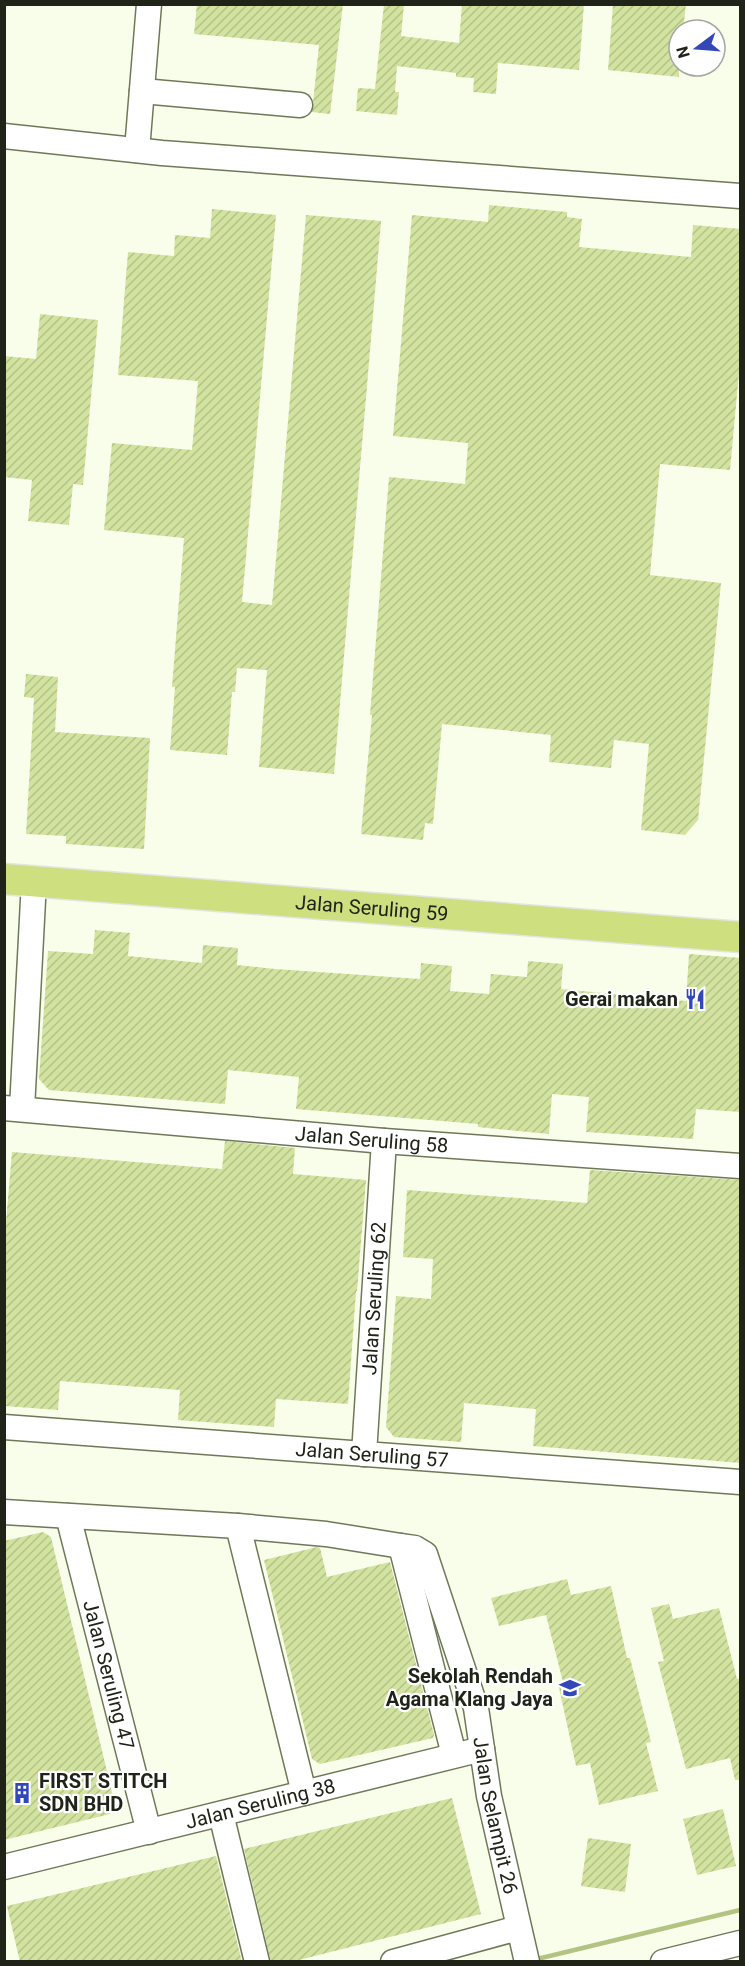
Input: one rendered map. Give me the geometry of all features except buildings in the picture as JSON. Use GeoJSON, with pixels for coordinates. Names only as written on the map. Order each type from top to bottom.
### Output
{"type":"FeatureCollection","features":[{"type":"Feature","properties":{"kind":"main road","name":"Jalan Seruling 59"},"geometry":{"type":"LineString","coordinates":[[4,879],[741,938]]}},
{"type":"Feature","properties":{"kind":"street"},"geometry":{"type":"LineString","coordinates":[[136,150],[149,4]]}},
{"type":"Feature","properties":{"kind":"street"},"geometry":{"type":"LineString","coordinates":[[142,91],[300,105]]}},
{"type":"Feature","properties":{"kind":"street"},"geometry":{"type":"LineString","coordinates":[[4,136],[136,150],[741,196]]}},
{"type":"Feature","properties":{"kind":"street"},"geometry":{"type":"LineString","coordinates":[[13,1108],[34,881]]}},
{"type":"Feature","properties":{"kind":"street","name":"Jalan Seruling 58"},"geometry":{"type":"LineString","coordinates":[[13,1108],[384,1141],[741,1166]]}},
{"type":"Feature","properties":{"kind":"street","name":"Jalan Seruling 62"},"geometry":{"type":"LineString","coordinates":[[364,1454],[384,1141]]}},
{"type":"Feature","properties":{"kind":"street","name":"Jalan Seruling 57"},"geometry":{"type":"LineString","coordinates":[[4,1427],[741,1482]]}},
{"type":"Feature","properties":{"kind":"street"},"geometry":{"type":"LineString","coordinates":[[4,1512],[238,1526],[326,1534],[401,1546]]}},
{"type":"Feature","properties":{"kind":"street","name":"Jalan Seruling 47"},"geometry":{"type":"LineString","coordinates":[[68,1516],[149,1832]]}},
{"type":"Feature","properties":{"kind":"street"},"geometry":{"type":"LineString","coordinates":[[238,1526],[304,1793]]}},
{"type":"Feature","properties":{"kind":"street","name":"Jalan Selampit 26"},"geometry":{"type":"LineString","coordinates":[[454,1755],[401,1546],[415,1548],[425,1554],[476,1708],[489,1796],[522,1944]]}},
{"type":"Feature","properties":{"kind":"street","name":"Jalan Seruling 38"},"geometry":{"type":"LineString","coordinates":[[4,1867],[482,1749]]}},
{"type":"Feature","properties":{"kind":"street"},"geometry":{"type":"LineString","coordinates":[[221,1814],[257,1962]]}},
{"type":"Feature","properties":{"kind":"street"},"geometry":{"type":"LineString","coordinates":[[663,1962],[741,1943]]}},
{"type":"Feature","properties":{"kind":"street"},"geometry":{"type":"LineString","coordinates":[[393,1962],[522,1944]]}},
{"type":"Feature","properties":{"kind":"waterway"},"geometry":{"type":"LineString","coordinates":[[533,1960],[740,1910]]}},
{"type":"Feature","properties":{"kind":"place","name":"Gerai makan"},"geometry":{"type":"Point","coordinates":[695,999]}},
{"type":"Feature","properties":{"kind":"place","name":"Sekolah Rendah Agama Klang Jaya"},"geometry":{"type":"Point","coordinates":[570,1688]}},
{"type":"Feature","properties":{"kind":"place","name":"FIRST STITCH SDN BHD"},"geometry":{"type":"Point","coordinates":[22,1793]}}]}
